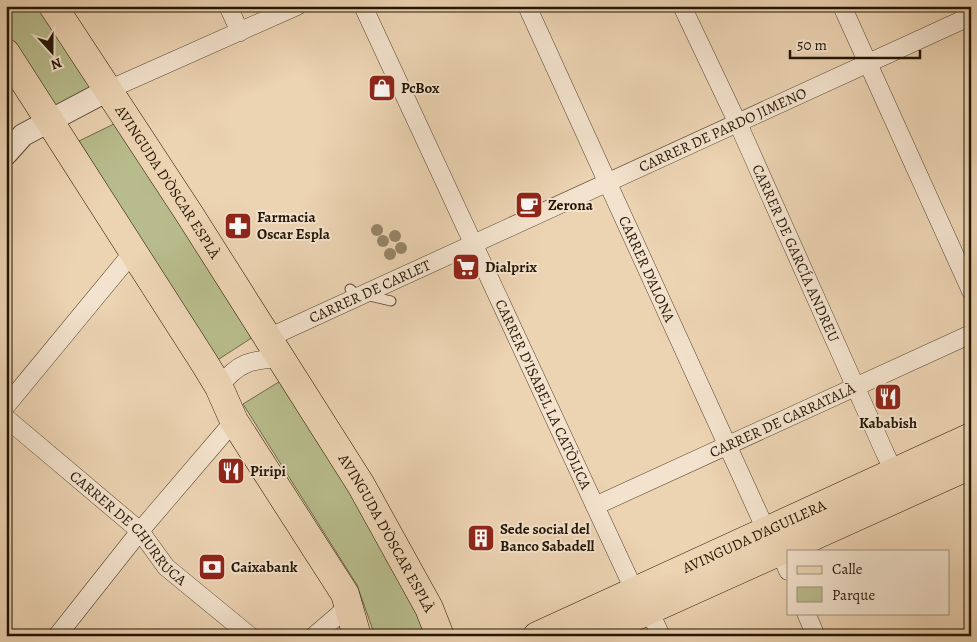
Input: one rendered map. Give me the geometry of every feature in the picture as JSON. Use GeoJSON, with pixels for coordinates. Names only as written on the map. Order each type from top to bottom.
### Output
{"type":"FeatureCollection","features":[{"type":"Feature","properties":{"kind":"main road","name":"AVINGUDA D'ÒSCAR ESPLÀ"},"geometry":{"type":"LineString","coordinates":[[53,6],[361,485],[429,608],[440,636]]}},
{"type":"Feature","properties":{"kind":"main road"},"geometry":{"type":"LineString","coordinates":[[6,53],[219,387],[234,421],[345,594],[350,605],[358,636]]}},
{"type":"Feature","properties":{"kind":"main road","name":"AVINGUDA D'AGUILERA"},"geometry":{"type":"LineString","coordinates":[[778,551],[894,472],[971,436]]}},
{"type":"Feature","properties":{"kind":"main road","name":"AVINGUDA D'AGUILERA"},"geometry":{"type":"LineString","coordinates":[[537,636],[642,601],[778,551],[971,465]]}},
{"type":"Feature","properties":{"kind":"main road","name":"AVINGUDA D'AGUILERA"},"geometry":{"type":"LineString","coordinates":[[592,636],[642,601]]}},
{"type":"Feature","properties":{"kind":"street"},"geometry":{"type":"LineString","coordinates":[[228,6],[240,32]]}},
{"type":"Feature","properties":{"kind":"street"},"geometry":{"type":"LineString","coordinates":[[6,154],[22,135],[108,90],[297,6]]}},
{"type":"Feature","properties":{"kind":"street","name":"CARRER D'ISABEL LA CATÒLICA"},"geometry":{"type":"LineString","coordinates":[[363,6],[595,506],[661,636]]}},
{"type":"Feature","properties":{"kind":"street","name":"CARRER D'ALONA"},"geometry":{"type":"LineString","coordinates":[[528,6],[728,446],[778,551]]}},
{"type":"Feature","properties":{"kind":"street","name":"CARRER DE GARCÍA ANDREU"},"geometry":{"type":"LineString","coordinates":[[682,6],[738,124],[894,472]]}},
{"type":"Feature","properties":{"kind":"street"},"geometry":{"type":"LineString","coordinates":[[842,6],[971,291]]}},
{"type":"Feature","properties":{"kind":"street","name":"CARRER DE PARDO JIMENO"},"geometry":{"type":"LineString","coordinates":[[473,243],[607,181],[738,124],[868,62],[971,16]]}},
{"type":"Feature","properties":{"kind":"street","name":"CARRER DE CARLET"},"geometry":{"type":"LineString","coordinates":[[274,348],[354,293],[473,243]]}},
{"type":"Feature","properties":{"kind":"street"},"geometry":{"type":"LineString","coordinates":[[6,406],[133,252]]}},
{"type":"Feature","properties":{"kind":"street","name":"CARRER DE CARRATALÀ"},"geometry":{"type":"LineString","coordinates":[[595,506],[971,334]]}},
{"type":"Feature","properties":{"kind":"street"},"geometry":{"type":"LineString","coordinates":[[219,387],[233,370],[274,348]]}},
{"type":"Feature","properties":{"kind":"street","name":"CARRER DE CHURRUCA"},"geometry":{"type":"LineString","coordinates":[[6,418],[140,530],[166,567],[250,636]]}},
{"type":"Feature","properties":{"kind":"street"},"geometry":{"type":"LineString","coordinates":[[57,636],[140,530],[234,421]]}},
{"type":"Feature","properties":{"kind":"street"},"geometry":{"type":"LineString","coordinates":[[894,472],[923,486]]}},
{"type":"Feature","properties":{"kind":"street"},"geometry":{"type":"LineString","coordinates":[[314,636],[350,605]]}},
{"type":"Feature","properties":{"kind":"street"},"geometry":{"type":"LineString","coordinates":[[806,614],[816,636]]}},
{"type":"Feature","properties":{"kind":"lane"},"geometry":{"type":"LineString","coordinates":[[354,293],[391,301]]}},
{"type":"Feature","properties":{"kind":"green space"},"geometry":{"type":"Polygon","coordinates":[[[6,6],[43,6],[96,89],[53,108],[6,31],[6,6]]]}},
{"type":"Feature","properties":{"kind":"green space"},"geometry":{"type":"Polygon","coordinates":[[[116,123],[253,337],[216,361],[79,141],[116,123]]]}},
{"type":"Feature","properties":{"kind":"green space"},"geometry":{"type":"Polygon","coordinates":[[[282,380],[429,615],[430,630],[402,636],[375,636],[357,585],[243,404],[282,380]]]}},
{"type":"Feature","properties":{"kind":"place","name":"PcBox"},"geometry":{"type":"Point","coordinates":[382,88]}},
{"type":"Feature","properties":{"kind":"place","name":"Zerona"},"geometry":{"type":"Point","coordinates":[529,205]}},
{"type":"Feature","properties":{"kind":"place","name":"Farmacia Oscar Espla"},"geometry":{"type":"Point","coordinates":[238,226]}},
{"type":"Feature","properties":{"kind":"place","name":"Dialprix"},"geometry":{"type":"Point","coordinates":[466,267]}},
{"type":"Feature","properties":{"kind":"place","name":"Kababish"},"geometry":{"type":"Point","coordinates":[888,397]}},
{"type":"Feature","properties":{"kind":"place","name":"Piripi"},"geometry":{"type":"Point","coordinates":[231,471]}},
{"type":"Feature","properties":{"kind":"place","name":"Sede social del Banco Sabadell"},"geometry":{"type":"Point","coordinates":[481,538]}},
{"type":"Feature","properties":{"kind":"place","name":"Caixabank"},"geometry":{"type":"Point","coordinates":[212,567]}}]}
